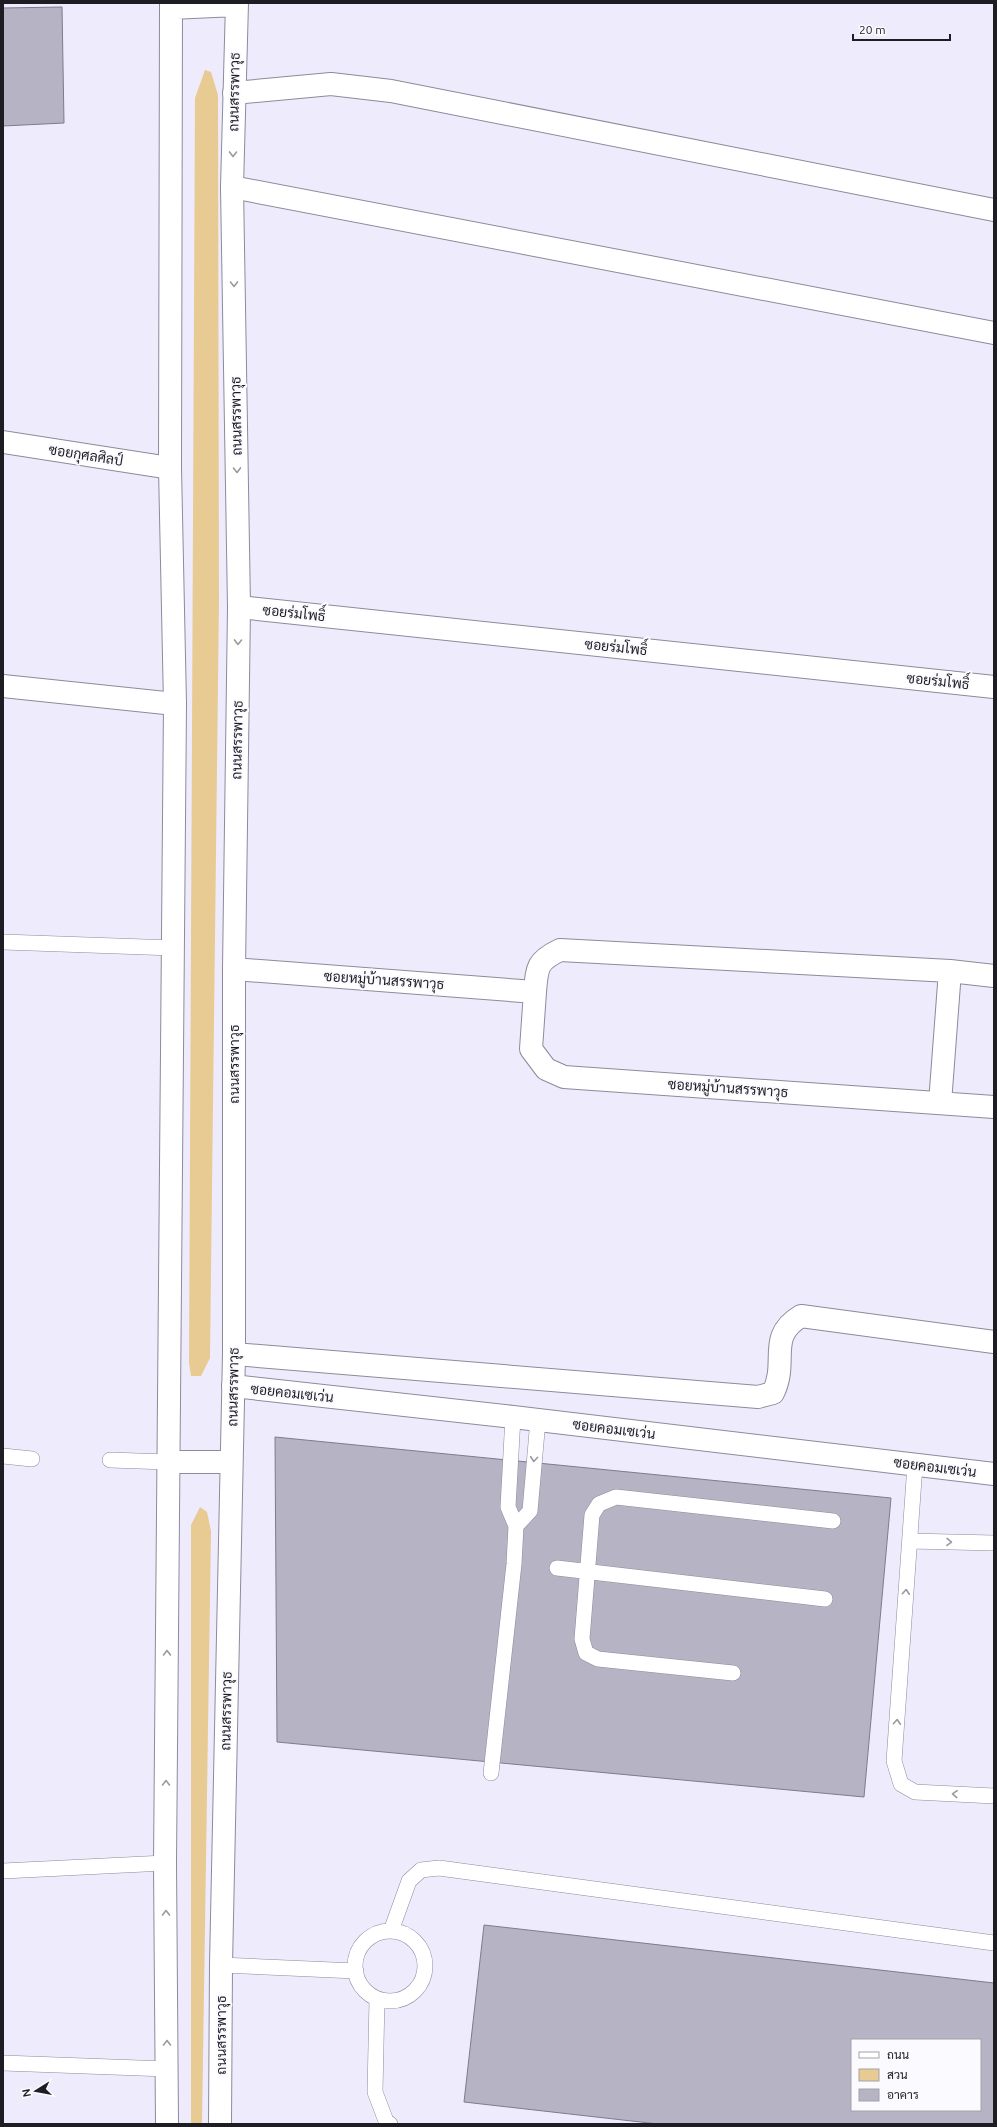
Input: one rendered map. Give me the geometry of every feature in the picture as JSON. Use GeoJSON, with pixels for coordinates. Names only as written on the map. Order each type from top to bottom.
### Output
{"type":"FeatureCollection","features":[{"type":"Feature","properties":{"kind":"street"},"geometry":{"type":"LineString","coordinates":[[167,2124],[165,1863],[175,704],[170,468],[171,5],[236,4]]}},
{"type":"Feature","properties":{"kind":"street","name":"ถนนสรรพาวุธ"},"geometry":{"type":"LineString","coordinates":[[220,2124],[221,1965],[234,1354],[234,969],[238,607],[232,187],[236,4]]}},
{"type":"Feature","properties":{"kind":"street"},"geometry":{"type":"LineString","coordinates":[[234,92],[331,84],[391,91],[994,210]]}},
{"type":"Feature","properties":{"kind":"street"},"geometry":{"type":"LineString","coordinates":[[232,187],[994,333]]}},
{"type":"Feature","properties":{"kind":"street","name":"ซอยกุศลศิลป์"},"geometry":{"type":"LineString","coordinates":[[3,442],[170,468]]}},
{"type":"Feature","properties":{"kind":"street","name":"ซอยร่มโพธิ์"},"geometry":{"type":"LineString","coordinates":[[238,607],[994,687]]}},
{"type":"Feature","properties":{"kind":"street"},"geometry":{"type":"LineString","coordinates":[[3,686],[175,704]]}},
{"type":"Feature","properties":{"kind":"street","name":"ซอยหมู่บ้านสรรพาวุธ"},"geometry":{"type":"LineString","coordinates":[[994,976],[950,971],[560,950],[544,958],[536,973],[530,1049],[546,1069],[564,1077],[994,1107]]}},
{"type":"Feature","properties":{"kind":"street","name":"ซอยหมู่บ้านสรรพาวุธ"},"geometry":{"type":"LineString","coordinates":[[234,969],[535,992]]}},
{"type":"Feature","properties":{"kind":"street"},"geometry":{"type":"LineString","coordinates":[[940,1103],[950,971]]}},
{"type":"Feature","properties":{"kind":"street"},"geometry":{"type":"LineString","coordinates":[[234,1354],[758,1397],[773,1393],[779,1382],[781,1334],[789,1323],[801,1316],[994,1342]]}},
{"type":"Feature","properties":{"kind":"street","name":"ซอยคอมเซเว่น"},"geometry":{"type":"LineString","coordinates":[[233,1386],[513,1416],[994,1474]]}},
{"type":"Feature","properties":{"kind":"street"},"geometry":{"type":"LineString","coordinates":[[168,1462],[231,1462]]}},
{"type":"Feature","properties":{"kind":"lane"},"geometry":{"type":"LineString","coordinates":[[3,942],[174,948]]}},
{"type":"Feature","properties":{"kind":"lane"},"geometry":{"type":"LineString","coordinates":[[491,1773],[514,1564],[516,1526],[508,1507],[513,1416]]}},
{"type":"Feature","properties":{"kind":"lane"},"geometry":{"type":"LineString","coordinates":[[516,1526],[530,1511],[538,1420]]}},
{"type":"Feature","properties":{"kind":"lane"},"geometry":{"type":"LineString","coordinates":[[3,1456],[32,1459]]}},
{"type":"Feature","properties":{"kind":"lane"},"geometry":{"type":"LineString","coordinates":[[110,1460],[168,1462]]}},
{"type":"Feature","properties":{"kind":"lane"},"geometry":{"type":"LineString","coordinates":[[915,1465],[894,1761],[901,1784],[915,1792],[994,1796]]}},
{"type":"Feature","properties":{"kind":"lane"},"geometry":{"type":"LineString","coordinates":[[733,1673],[598,1660],[586,1653],[582,1639],[592,1515],[599,1504],[616,1497],[833,1521]]}},
{"type":"Feature","properties":{"kind":"lane"},"geometry":{"type":"LineString","coordinates":[[910,1541],[994,1543]]}},
{"type":"Feature","properties":{"kind":"lane"},"geometry":{"type":"LineString","coordinates":[[557,1568],[825,1599]]}},
{"type":"Feature","properties":{"kind":"lane"},"geometry":{"type":"LineString","coordinates":[[3,1871],[165,1863]]}},
{"type":"Feature","properties":{"kind":"lane"},"geometry":{"type":"LineString","coordinates":[[391,1931],[409,1881],[421,1870],[439,1868],[994,1943]]}},
{"type":"Feature","properties":{"kind":"lane"},"geometry":{"type":"LineString","coordinates":[[391,1931],[403,1933],[413,1939],[422,1955],[424,1972],[420,1984],[412,1993],[402,1999],[389,2001],[378,1999],[367,1993],[360,1983],[356,1971],[356,1959],[360,1948],[368,1938],[378,1932],[391,1931]]}},
{"type":"Feature","properties":{"kind":"lane"},"geometry":{"type":"LineString","coordinates":[[221,1965],[356,1971]]}},
{"type":"Feature","properties":{"kind":"lane"},"geometry":{"type":"LineString","coordinates":[[378,1999],[375,2092],[386,2121],[390,2124]]}},
{"type":"Feature","properties":{"kind":"lane"},"geometry":{"type":"LineString","coordinates":[[3,2063],[167,2070]]}},
{"type":"Feature","properties":{"kind":"green space"},"geometry":{"type":"Polygon","coordinates":[[[205,70],[211,72],[218,95],[219,600],[210,1358],[201,1376],[191,1376],[189,1363],[195,98],[205,70]]]}},
{"type":"Feature","properties":{"kind":"green space"},"geometry":{"type":"Polygon","coordinates":[[[200,1507],[207,1512],[211,1531],[202,2124],[191,2124],[191,1525],[200,1507]]]}},
{"type":"Feature","properties":{"kind":"building"},"geometry":{"type":"Polygon","coordinates":[[[62,7],[64,123],[3,126],[3,8],[62,7]]]}},
{"type":"Feature","properties":{"kind":"building"},"geometry":{"type":"Polygon","coordinates":[[[275,1437],[891,1498],[864,1797],[277,1742],[275,1437]]]}},
{"type":"Feature","properties":{"kind":"building"},"geometry":{"type":"Polygon","coordinates":[[[484,1925],[994,1983],[994,2124],[658,2124],[464,2102],[484,1925]]]}}]}
